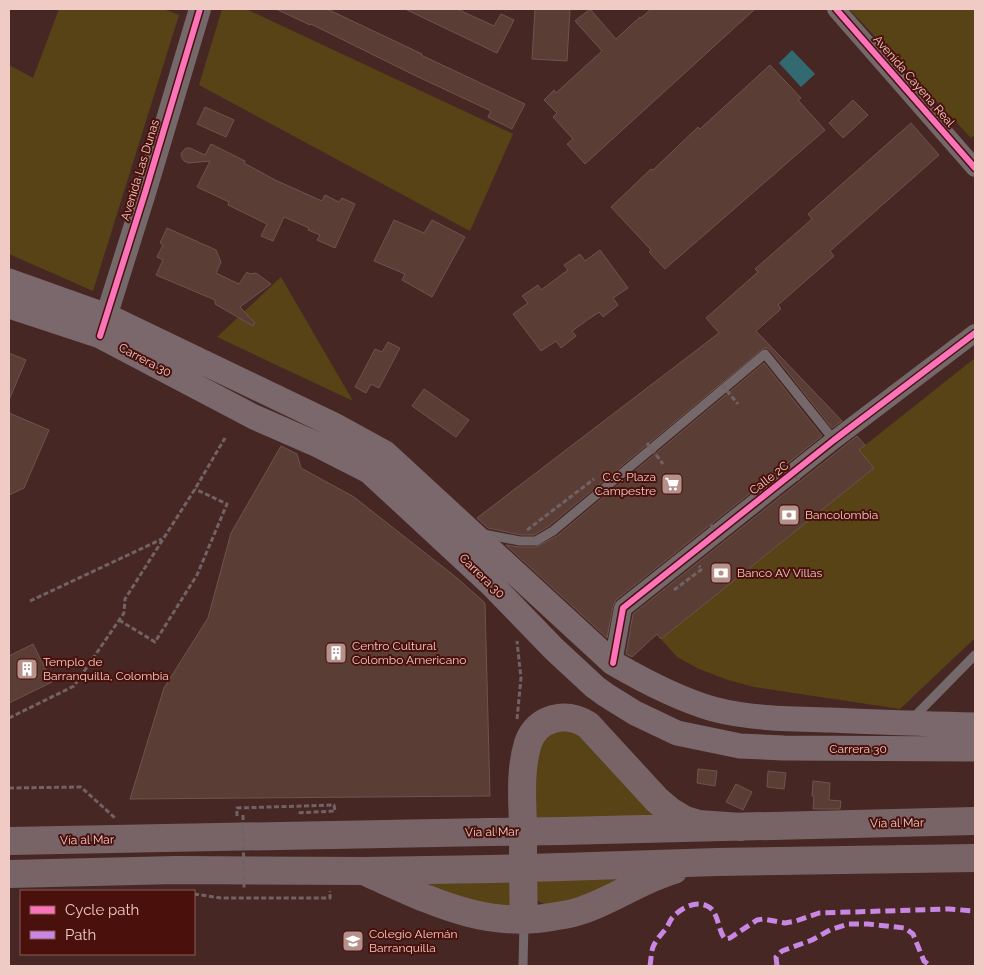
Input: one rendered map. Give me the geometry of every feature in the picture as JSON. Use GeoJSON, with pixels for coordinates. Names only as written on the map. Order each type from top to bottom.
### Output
{"type":"FeatureCollection","features":[{"type":"Feature","properties":{"kind":"highway"},"geometry":{"type":"LineString","coordinates":[[524,920],[522,789],[525,758],[532,736],[540,726],[552,719],[570,717],[588,724],[657,800],[685,820],[698,824],[740,827]]}},
{"type":"Feature","properties":{"kind":"highway","name":"Vía al Mar"},"geometry":{"type":"LineString","coordinates":[[9,842],[975,821]]}},
{"type":"Feature","properties":{"kind":"highway"},"geometry":{"type":"LineString","coordinates":[[9,874],[177,870],[364,871],[491,869],[718,862],[975,858]]}},
{"type":"Feature","properties":{"kind":"highway"},"geometry":{"type":"LineString","coordinates":[[364,871],[462,912],[495,918],[524,920],[546,919],[582,911],[664,873],[718,862]]}},
{"type":"Feature","properties":{"kind":"main road","name":"Carrera 30"},"geometry":{"type":"LineString","coordinates":[[9,281],[104,326],[334,424],[385,453],[612,663],[682,698],[740,715],[975,725]]}},
{"type":"Feature","properties":{"kind":"main road","name":"Carrera 30"},"geometry":{"type":"LineString","coordinates":[[9,306],[104,326],[254,417],[318,445],[369,471],[512,604],[554,649],[606,695],[635,713],[677,733],[740,746],[975,749]]}},
{"type":"Feature","properties":{"kind":"street","name":"Avenida Las Dunas"},"geometry":{"type":"LineString","coordinates":[[104,326],[200,9]]}},
{"type":"Feature","properties":{"kind":"street","name":"Avenida Cayena Real"},"geometry":{"type":"LineString","coordinates":[[836,9],[975,168]]}},
{"type":"Feature","properties":{"kind":"street","name":"Calle 2C"},"geometry":{"type":"LineString","coordinates":[[612,663],[623,608],[834,440],[975,332]]}},
{"type":"Feature","properties":{"kind":"lane"},"geometry":{"type":"LineString","coordinates":[[472,532],[524,541],[536,541],[580,508],[765,354],[834,440]]}},
{"type":"Feature","properties":{"kind":"lane"},"geometry":{"type":"LineString","coordinates":[[908,723],[975,655]]}},
{"type":"Feature","properties":{"kind":"lane"},"geometry":{"type":"LineString","coordinates":[[523,966],[524,920]]}},
{"type":"Feature","properties":{"kind":"path"},"geometry":{"type":"LineString","coordinates":[[722,385],[738,404]]}},
{"type":"Feature","properties":{"kind":"path"},"geometry":{"type":"LineString","coordinates":[[9,718],[74,686],[124,613],[125,599],[195,489],[224,438]]}},
{"type":"Feature","properties":{"kind":"path"},"geometry":{"type":"LineString","coordinates":[[647,443],[663,464]]}},
{"type":"Feature","properties":{"kind":"path"},"geometry":{"type":"LineString","coordinates":[[786,464],[799,480]]}},
{"type":"Feature","properties":{"kind":"path"},"geometry":{"type":"LineString","coordinates":[[119,620],[155,642],[198,575],[227,504],[195,489]]}},
{"type":"Feature","properties":{"kind":"path"},"geometry":{"type":"LineString","coordinates":[[711,525],[723,540]]}},
{"type":"Feature","properties":{"kind":"path"},"geometry":{"type":"LineString","coordinates":[[30,600],[163,539]]}},
{"type":"Feature","properties":{"kind":"path"},"geometry":{"type":"LineString","coordinates":[[512,604],[511,620],[517,641],[521,678],[517,721]]}},
{"type":"Feature","properties":{"kind":"path"},"geometry":{"type":"LineString","coordinates":[[9,788],[81,787],[118,820]]}},
{"type":"Feature","properties":{"kind":"path"},"geometry":{"type":"LineString","coordinates":[[237,808],[334,805],[335,811],[289,813]]}},
{"type":"Feature","properties":{"kind":"path"},"geometry":{"type":"LineString","coordinates":[[244,888],[243,814],[252,814]]}},
{"type":"Feature","properties":{"kind":"path"},"geometry":{"type":"LineString","coordinates":[[195,894],[221,898],[240,898]]}},
{"type":"Feature","properties":{"kind":"shaded area"},"geometry":{"type":"Polygon","coordinates":[[[59,9],[163,9],[179,15],[93,291],[9,254],[9,65],[33,78],[59,9]]]}},
{"type":"Feature","properties":{"kind":"shaded area"},"geometry":{"type":"Polygon","coordinates":[[[222,9],[246,9],[513,134],[470,231],[199,85],[222,9]]]}},
{"type":"Feature","properties":{"kind":"shaded area"},"geometry":{"type":"Polygon","coordinates":[[[849,9],[975,9],[975,135],[971,138],[849,9]]]}},
{"type":"Feature","properties":{"kind":"shaded area"},"geometry":{"type":"Polygon","coordinates":[[[281,277],[353,401],[217,337],[281,277]]]}},
{"type":"Feature","properties":{"kind":"shaded area"},"geometry":{"type":"Polygon","coordinates":[[[975,358],[975,638],[900,709],[754,687],[699,669],[677,657],[661,639],[874,468],[859,450],[975,358]]]}},
{"type":"Feature","properties":{"kind":"shaded area"},"geometry":{"type":"Polygon","coordinates":[[[577,730],[663,817],[535,820],[535,749],[553,731],[577,730]]]}},
{"type":"Feature","properties":{"kind":"shaded area"},"geometry":{"type":"Polygon","coordinates":[[[641,875],[585,902],[548,906],[538,901],[534,891],[535,880],[641,875]]]}},
{"type":"Feature","properties":{"kind":"shaded area"},"geometry":{"type":"Polygon","coordinates":[[[511,879],[511,914],[447,900],[420,880],[511,879]]]}},
{"type":"Feature","properties":{"kind":"water"},"geometry":{"type":"Polygon","coordinates":[[[792,50],[815,74],[801,87],[779,63],[792,50]]]}},
{"type":"Feature","properties":{"kind":"building"},"geometry":{"type":"Polygon","coordinates":[[[276,9],[327,9],[525,104],[512,129],[488,117],[491,111],[276,9]]]}},
{"type":"Feature","properties":{"kind":"building"},"geometry":{"type":"Polygon","coordinates":[[[405,9],[457,9],[494,26],[501,14],[514,20],[497,53],[405,9]]]}},
{"type":"Feature","properties":{"kind":"building"},"geometry":{"type":"Polygon","coordinates":[[[535,9],[570,9],[567,61],[532,59],[535,9]]]}},
{"type":"Feature","properties":{"kind":"building"},"geometry":{"type":"Polygon","coordinates":[[[590,9],[616,39],[651,9],[755,9],[585,164],[567,144],[573,139],[553,117],[557,113],[544,100],[554,90],[556,93],[602,51],[575,21],[590,9]]]}},
{"type":"Feature","properties":{"kind":"building"},"geometry":{"type":"Polygon","coordinates":[[[770,65],[801,98],[798,100],[825,130],[665,269],[649,252],[651,250],[611,207],[698,127],[700,129],[770,65]]]}},
{"type":"Feature","properties":{"kind":"building"},"geometry":{"type":"Polygon","coordinates":[[[853,100],[868,115],[843,138],[829,123],[853,100]]]}},
{"type":"Feature","properties":{"kind":"building"},"geometry":{"type":"Polygon","coordinates":[[[205,107],[234,120],[226,137],[197,124],[205,107]]]}},
{"type":"Feature","properties":{"kind":"building"},"geometry":{"type":"Polygon","coordinates":[[[911,123],[939,155],[830,251],[834,256],[778,305],[781,309],[756,331],[842,421],[832,428],[770,350],[764,348],[549,526],[534,535],[521,535],[488,528],[477,518],[719,333],[706,318],[758,272],[755,269],[812,219],[808,214],[911,123]]]}},
{"type":"Feature","properties":{"kind":"building"},"geometry":{"type":"Polygon","coordinates":[[[211,144],[245,161],[244,163],[275,180],[322,201],[325,195],[339,202],[342,198],[355,204],[335,248],[317,240],[320,235],[308,230],[309,228],[284,217],[273,241],[261,236],[267,224],[228,205],[229,202],[197,187],[210,161],[188,163],[184,161],[181,154],[186,148],[190,148],[205,155],[211,144]]]}},
{"type":"Feature","properties":{"kind":"building"},"geometry":{"type":"Polygon","coordinates":[[[394,220],[424,233],[432,220],[465,237],[432,297],[402,280],[405,274],[374,261],[394,220]]]}},
{"type":"Feature","properties":{"kind":"building"},"geometry":{"type":"Polygon","coordinates":[[[167,228],[216,250],[221,262],[216,273],[239,284],[247,272],[250,274],[256,273],[271,284],[240,307],[255,323],[253,326],[215,304],[215,300],[156,275],[163,260],[157,257],[163,245],[160,243],[167,228]]]}},
{"type":"Feature","properties":{"kind":"building"},"geometry":{"type":"Polygon","coordinates":[[[600,250],[628,288],[613,298],[618,305],[603,317],[599,312],[572,331],[576,336],[561,348],[556,341],[541,351],[513,314],[528,303],[522,296],[538,285],[541,290],[568,270],[564,265],[580,254],[585,261],[600,250]]]}},
{"type":"Feature","properties":{"kind":"building"},"geometry":{"type":"Polygon","coordinates":[[[388,342],[400,348],[379,388],[371,384],[366,393],[355,387],[375,349],[382,352],[388,342]]]}},
{"type":"Feature","properties":{"kind":"building"},"geometry":{"type":"Polygon","coordinates":[[[9,353],[26,360],[9,400],[9,353]]]}},
{"type":"Feature","properties":{"kind":"building"},"geometry":{"type":"Polygon","coordinates":[[[764,363],[822,436],[616,600],[613,606],[607,638],[506,545],[536,547],[557,536],[764,363]]]}},
{"type":"Feature","properties":{"kind":"building"},"geometry":{"type":"Polygon","coordinates":[[[424,389],[469,420],[456,437],[412,406],[424,389]]]}},
{"type":"Feature","properties":{"kind":"building"},"geometry":{"type":"Polygon","coordinates":[[[9,413],[49,430],[24,488],[9,495],[9,413]]]}},
{"type":"Feature","properties":{"kind":"building"},"geometry":{"type":"Polygon","coordinates":[[[857,436],[865,445],[859,450],[874,468],[661,639],[657,634],[632,657],[626,654],[633,614],[857,436]]]}},
{"type":"Feature","properties":{"kind":"building","name":"Centro Cultural Colombo Americano"},"geometry":{"type":"Polygon","coordinates":[[[281,446],[297,454],[301,468],[354,497],[457,578],[485,603],[490,796],[130,799],[164,688],[208,618],[231,533],[281,446]]]}},
{"type":"Feature","properties":{"kind":"building","name":"Templo de Barranquilla, Colombia"},"geometry":{"type":"Polygon","coordinates":[[[33,644],[52,682],[9,703],[9,656],[33,644]]]}},
{"type":"Feature","properties":{"kind":"building"},"geometry":{"type":"Polygon","coordinates":[[[698,769],[717,771],[715,786],[697,783],[698,769]]]}},
{"type":"Feature","properties":{"kind":"building"},"geometry":{"type":"Polygon","coordinates":[[[768,771],[786,773],[784,789],[767,787],[768,771]]]}},
{"type":"Feature","properties":{"kind":"building"},"geometry":{"type":"Polygon","coordinates":[[[813,781],[830,783],[829,800],[841,801],[840,809],[813,809],[813,781]]]}},
{"type":"Feature","properties":{"kind":"building"},"geometry":{"type":"Polygon","coordinates":[[[736,784],[752,792],[743,810],[726,802],[736,784]]]}},
{"type":"Feature","properties":{"kind":"marked path"},"geometry":{"type":"LineString","coordinates":[[650,966],[652,949],[656,940],[671,920],[683,909],[697,904],[711,908],[725,939],[730,938],[757,920],[763,919],[785,923],[819,913],[949,909],[975,911]]}},
{"type":"Feature","properties":{"kind":"marked path"},"geometry":{"type":"LineString","coordinates":[[777,966],[776,957],[782,951],[848,924],[905,928],[913,934],[924,961],[930,966]]}},
{"type":"Feature","properties":{"kind":"cycle path"},"geometry":{"type":"LineString","coordinates":[[100,336],[200,9]]}},
{"type":"Feature","properties":{"kind":"cycle path"},"geometry":{"type":"LineString","coordinates":[[836,9],[975,168]]}},
{"type":"Feature","properties":{"kind":"cycle path"},"geometry":{"type":"LineString","coordinates":[[613,663],[623,608],[834,440],[975,333]]}},
{"type":"Feature","properties":{"kind":"place","name":"C.C. Plaza Campestre"},"geometry":{"type":"Point","coordinates":[672,484]}},
{"type":"Feature","properties":{"kind":"place","name":"Bancolombia"},"geometry":{"type":"Point","coordinates":[789,515]}},
{"type":"Feature","properties":{"kind":"place","name":"Banco AV Villas"},"geometry":{"type":"Point","coordinates":[721,573]}},
{"type":"Feature","properties":{"kind":"place","name":"Centro Cultural Colombo Americano"},"geometry":{"type":"Point","coordinates":[336,653]}},
{"type":"Feature","properties":{"kind":"place","name":"Templo de Barranquilla, Colombia"},"geometry":{"type":"Point","coordinates":[27,669]}},
{"type":"Feature","properties":{"kind":"place","name":"Colegio Alemán Barranquilla"},"geometry":{"type":"Point","coordinates":[353,941]}}]}
